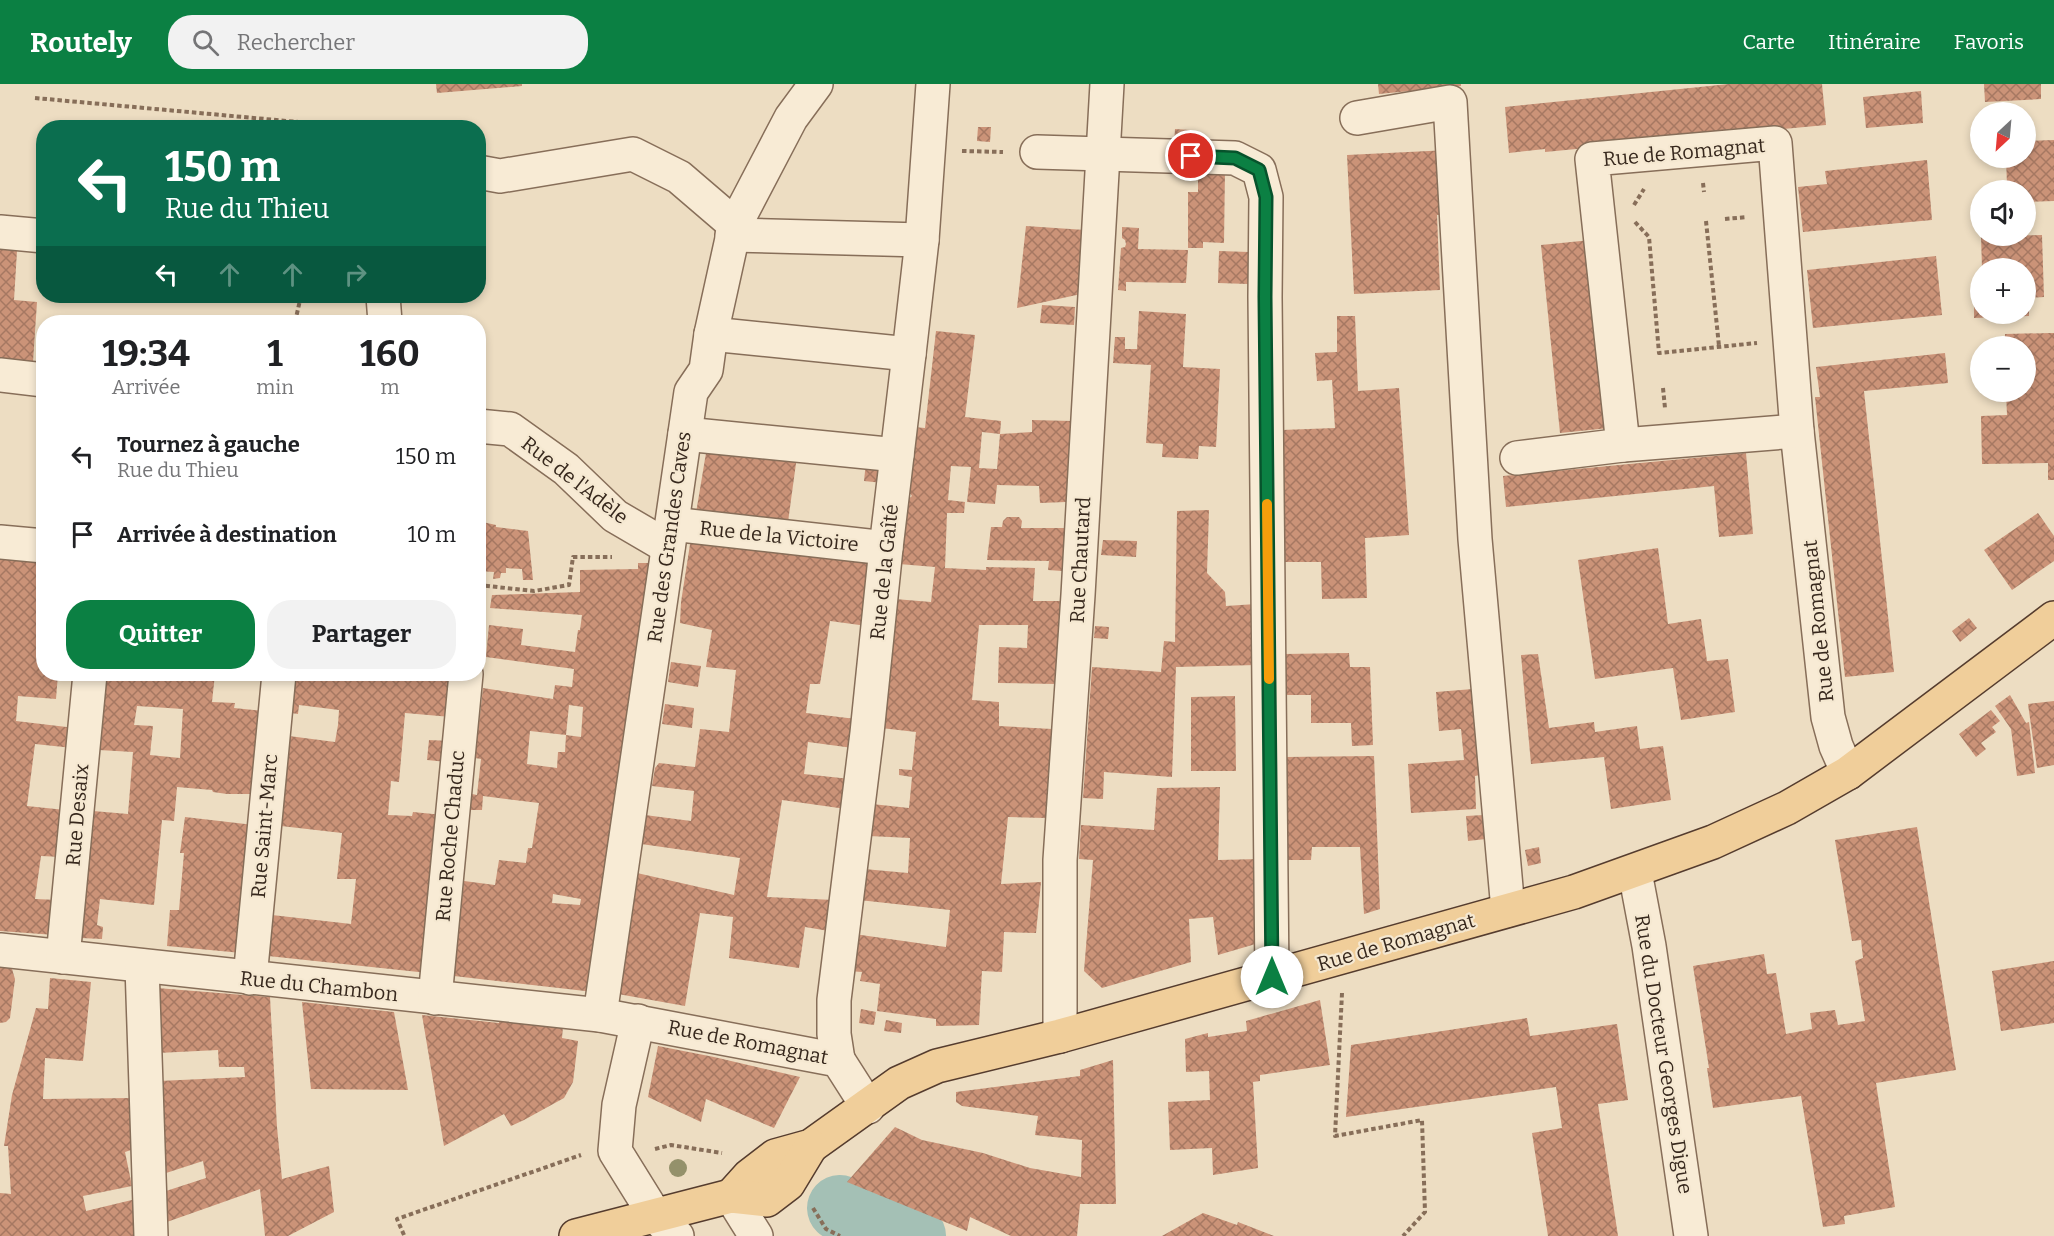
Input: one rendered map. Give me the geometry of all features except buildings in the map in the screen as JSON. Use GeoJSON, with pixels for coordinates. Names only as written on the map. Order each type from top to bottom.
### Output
{"type":"FeatureCollection","features":[{"type":"Feature","properties":{"kind":"main road","name":"Rue de Romagnat"},"geometry":{"type":"LineString","coordinates":[[731,1196],[767,1200],[788,1184],[811,1146],[899,1083],[937,1066],[1060,1036],[1574,892],[1635,872],[1727,836],[1787,808],[1848,772],[2054,618]]}},
{"type":"Feature","properties":{"kind":"main road"},"geometry":{"type":"LineString","coordinates":[[576,1236],[666,1227],[731,1196]]}},
{"type":"Feature","properties":{"kind":"street","name":"Rue des Grandes Caves"},"geometry":{"type":"LineString","coordinates":[[600,1015],[691,392],[706,370],[711,334],[733,230],[791,118],[816,84]]}},
{"type":"Feature","properties":{"kind":"street","name":"Rue de la Gaîté"},"geometry":{"type":"LineString","coordinates":[[838,1060],[834,1034],[834,1000],[867,733],[922,240],[933,84]]}},
{"type":"Feature","properties":{"kind":"street","name":"Rue Chautard"},"geometry":{"type":"LineString","coordinates":[[1060,1036],[1060,860],[1079,584],[1107,84]]}},
{"type":"Feature","properties":{"kind":"street"},"geometry":{"type":"LineString","coordinates":[[1356,118],[1450,102],[1475,539],[1508,910]]}},
{"type":"Feature","properties":{"kind":"street","name":"Rue de Romagnat"},"geometry":{"type":"LineString","coordinates":[[1623,445],[1592,159],[1775,143],[1797,431],[1828,717],[1836,746],[1848,772]]}},
{"type":"Feature","properties":{"kind":"street"},"geometry":{"type":"LineString","coordinates":[[1036,152],[1235,158],[1259,170],[1266,197],[1272,977]]}},
{"type":"Feature","properties":{"kind":"street"},"geometry":{"type":"LineString","coordinates":[[486,173],[500,176],[633,154],[679,177],[733,230],[922,240]]}},
{"type":"Feature","properties":{"kind":"street"},"geometry":{"type":"LineString","coordinates":[[0,232],[36,235]]}},
{"type":"Feature","properties":{"kind":"street"},"geometry":{"type":"LineString","coordinates":[[711,334],[909,354]]}},
{"type":"Feature","properties":{"kind":"street"},"geometry":{"type":"LineString","coordinates":[[0,375],[36,379]]}},
{"type":"Feature","properties":{"kind":"street","name":"Rue de l'Adèle"},"geometry":{"type":"LineString","coordinates":[[486,427],[510,429],[566,469],[615,516],[669,544]]}},
{"type":"Feature","properties":{"kind":"street"},"geometry":{"type":"LineString","coordinates":[[1517,458],[1623,445],[1797,431]]}},
{"type":"Feature","properties":{"kind":"street"},"geometry":{"type":"LineString","coordinates":[[685,434],[897,455]]}},
{"type":"Feature","properties":{"kind":"street"},"geometry":{"type":"LineString","coordinates":[[0,542],[36,545]]}},
{"type":"Feature","properties":{"kind":"street","name":"Rue de la Victoire"},"geometry":{"type":"LineString","coordinates":[[669,544],[886,548]]}},
{"type":"Feature","properties":{"kind":"street","name":"Rue Desaix"},"geometry":{"type":"LineString","coordinates":[[63,957],[89,681]]}},
{"type":"Feature","properties":{"kind":"street","name":"Rue Saint-Marc"},"geometry":{"type":"LineString","coordinates":[[250,978],[278,681]]}},
{"type":"Feature","properties":{"kind":"street","name":"Rue Roche Chaduc"},"geometry":{"type":"LineString","coordinates":[[435,998],[465,681]]}},
{"type":"Feature","properties":{"kind":"street","name":"Rue du Docteur Georges Digue"},"geometry":{"type":"LineString","coordinates":[[1635,872],[1649,946],[1691,1236]]}},
{"type":"Feature","properties":{"kind":"street","name":"Rue du Chambon"},"geometry":{"type":"LineString","coordinates":[[0,950],[638,1021]]}},
{"type":"Feature","properties":{"kind":"street"},"geometry":{"type":"LineString","coordinates":[[142,966],[150,1236]]}},
{"type":"Feature","properties":{"kind":"street"},"geometry":{"type":"LineString","coordinates":[[638,1021],[619,1105],[615,1151],[666,1227]]}},
{"type":"Feature","properties":{"kind":"street","name":"Rue de Romagnat"},"geometry":{"type":"LineString","coordinates":[[638,1021],[838,1060],[868,1107]]}},
{"type":"Feature","properties":{"kind":"street"},"geometry":{"type":"LineString","coordinates":[[731,1196],[756,1236]]}},
{"type":"Feature","properties":{"kind":"path"},"geometry":{"type":"LineString","coordinates":[[35,98],[268,120]]}},
{"type":"Feature","properties":{"kind":"path"},"geometry":{"type":"LineString","coordinates":[[928,150],[1036,152]]}},
{"type":"Feature","properties":{"kind":"path"},"geometry":{"type":"LineString","coordinates":[[1599,218],[1626,214],[1643,228],[1649,237],[1659,353],[1790,340]]}},
{"type":"Feature","properties":{"kind":"path"},"geometry":{"type":"LineString","coordinates":[[1706,220],[1719,346]]}},
{"type":"Feature","properties":{"kind":"path"},"geometry":{"type":"LineString","coordinates":[[486,586],[534,591],[569,585],[573,557],[609,556],[669,544]]}},
{"type":"Feature","properties":{"kind":"path"},"geometry":{"type":"LineString","coordinates":[[1343,956],[1335,1136],[1422,1120],[1425,1212],[1403,1236]]}},
{"type":"Feature","properties":{"kind":"path"},"geometry":{"type":"LineString","coordinates":[[650,1150],[671,1145],[728,1154]]}},
{"type":"Feature","properties":{"kind":"path"},"geometry":{"type":"LineString","coordinates":[[404,1235],[397,1219],[586,1153]]}},
{"type":"Feature","properties":{"kind":"path"},"geometry":{"type":"LineString","coordinates":[[812,1205],[826,1229],[840,1236]]}},
{"type":"Feature","properties":{"kind":"waterway"},"geometry":{"type":"LineString","coordinates":[[840,1208],[913,1236]]}},
{"type":"Feature","properties":{"kind":"slow traffic"},"geometry":{"type":"LineString","coordinates":[[1267,504],[1269,679]]}},
{"type":"Feature","properties":{"kind":"route"},"geometry":{"type":"LineString","coordinates":[[1191,156],[1235,158],[1259,170],[1266,197],[1272,977]]}}]}
